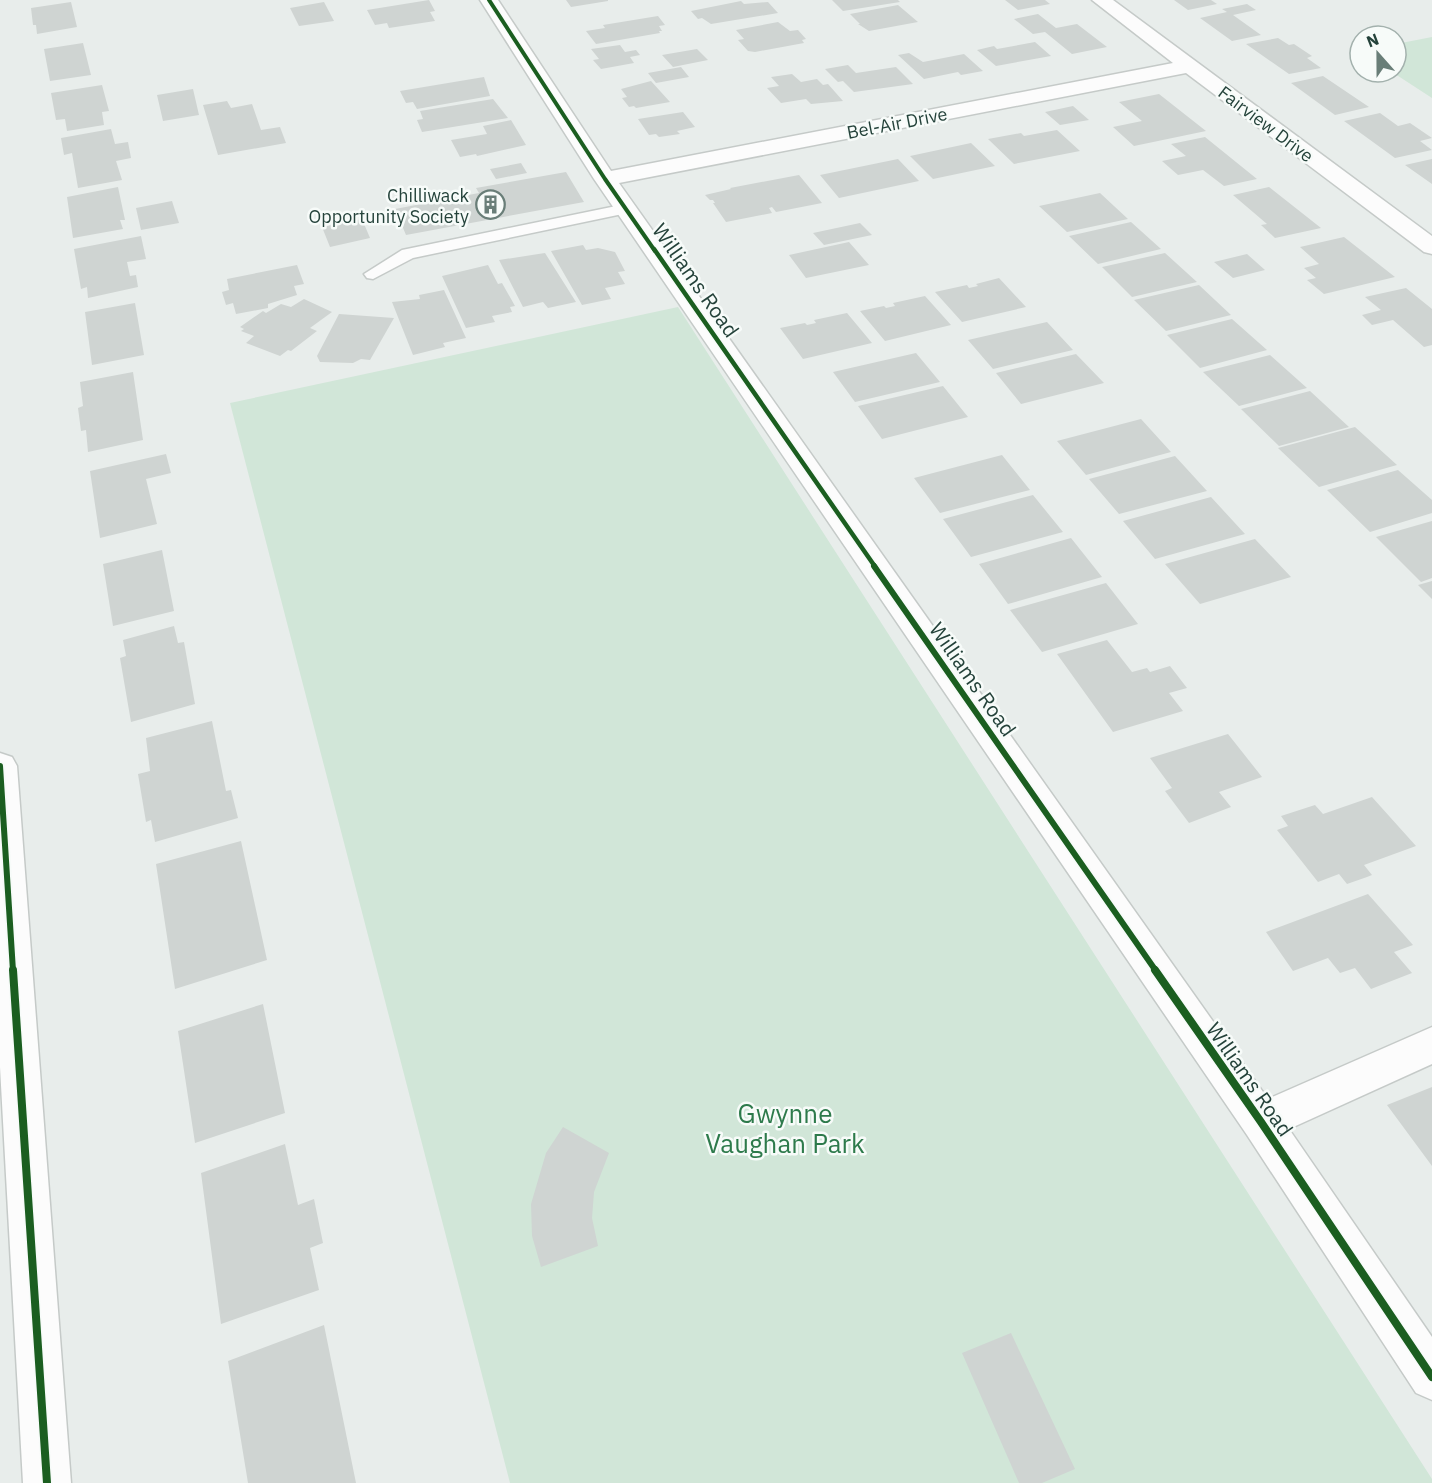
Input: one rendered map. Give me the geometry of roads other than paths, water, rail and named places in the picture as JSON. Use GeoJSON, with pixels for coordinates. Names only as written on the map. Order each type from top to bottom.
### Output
{"type":"FeatureCollection","features":[{"type":"Feature","properties":{"kind":"street","name":"Williams Road"},"geometry":{"type":"LineString","coordinates":[[489,0],[605,179],[1261,1122],[1432,1377]]}},
{"type":"Feature","properties":{"kind":"street","name":"Fairview Drive"},"geometry":{"type":"LineString","coordinates":[[1101,0],[1432,247]]}},
{"type":"Feature","properties":{"kind":"street","name":"Bel-Air Drive"},"geometry":{"type":"LineString","coordinates":[[605,179],[1190,66]]}},
{"type":"Feature","properties":{"kind":"street"},"geometry":{"type":"LineString","coordinates":[[0,766],[47,1483]]}},
{"type":"Feature","properties":{"kind":"street"},"geometry":{"type":"LineString","coordinates":[[1261,1122],[1432,1045]]}},
{"type":"Feature","properties":{"kind":"lane"},"geometry":{"type":"LineString","coordinates":[[373,274],[408,254],[626,209]]}},
{"type":"Feature","properties":{"kind":"place","name":"Chilliwack Opportunity Society"},"geometry":{"type":"Point","coordinates":[490,205]}},
{"type":"Feature","properties":{"kind":"park label","name":"Gwynne Vaughan Park"},"geometry":{"type":"Point","coordinates":[785,1128]}}]}
